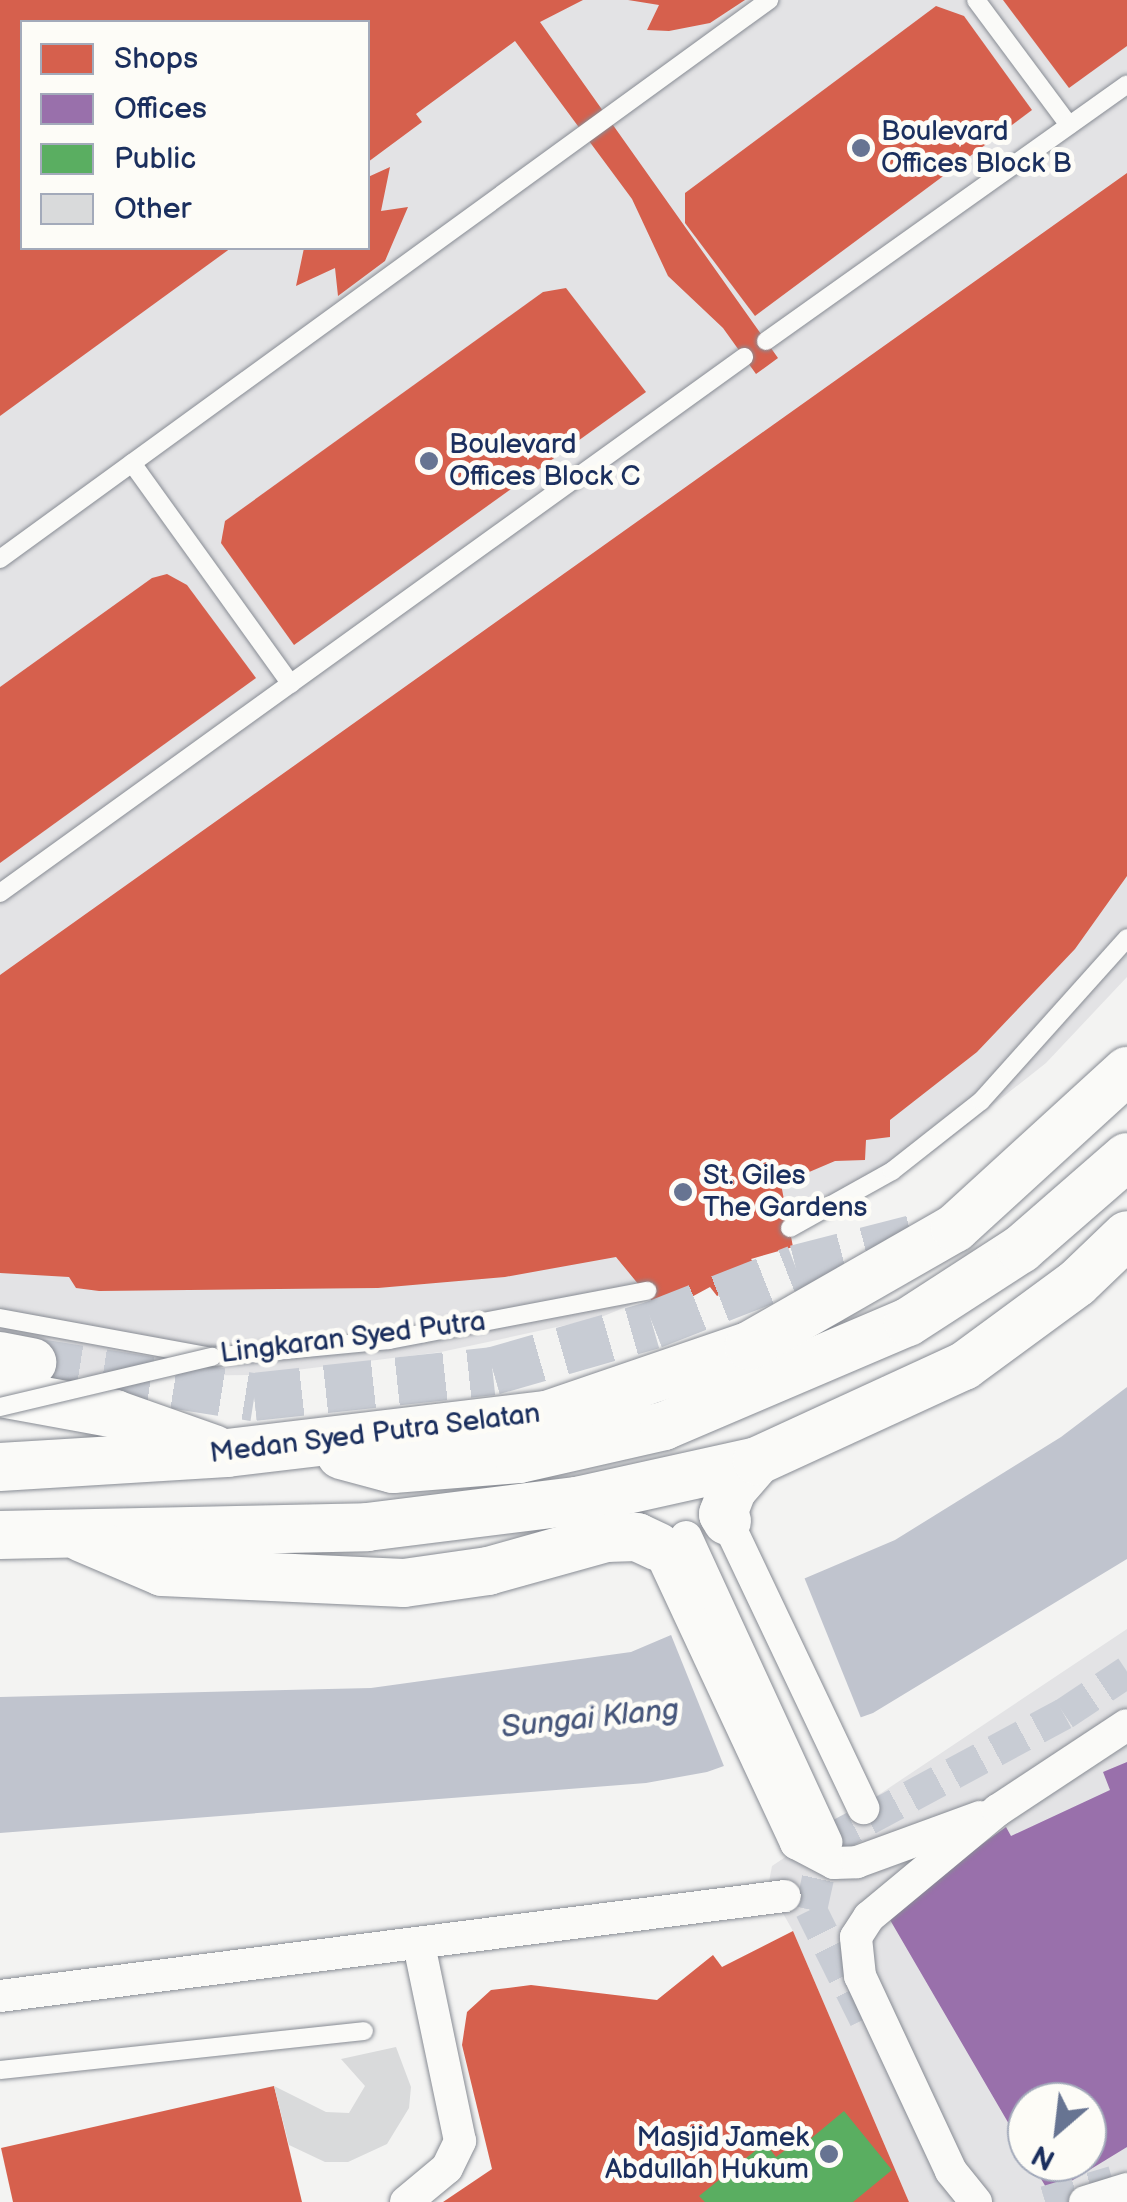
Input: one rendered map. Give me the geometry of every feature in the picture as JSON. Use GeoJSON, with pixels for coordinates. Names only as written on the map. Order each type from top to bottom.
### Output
{"type":"FeatureCollection","features":[{"type":"Feature","properties":{"kind":"main road","name":"Medan Syed Putra Selatan"},"geometry":{"type":"LineString","coordinates":[[0,1466],[304,1446],[547,1415],[749,1346],[955,1228],[1127,1071]]}},
{"type":"Feature","properties":{"kind":"main road"},"geometry":{"type":"LineString","coordinates":[[304,1446],[392,1469],[519,1459],[664,1426],[787,1378],[908,1322],[1004,1260],[1127,1156]]}},
{"type":"Feature","properties":{"kind":"main road"},"geometry":{"type":"LineString","coordinates":[[0,1535],[368,1527],[576,1501],[756,1461],[964,1366],[1077,1283],[1127,1235]]}},
{"type":"Feature","properties":{"kind":"main road"},"geometry":{"type":"LineString","coordinates":[[11,1370],[115,1414],[227,1453]]}},
{"type":"Feature","properties":{"kind":"main road"},"geometry":{"type":"LineString","coordinates":[[66,1532],[162,1572],[404,1584],[488,1571],[606,1538],[690,1535],[756,1461]]}},
{"type":"Feature","properties":{"kind":"main road"},"geometry":{"type":"LineString","coordinates":[[576,1501],[670,1520],[690,1535]]}},
{"type":"Feature","properties":{"kind":"street"},"geometry":{"type":"LineString","coordinates":[[690,1535],[860,1803]]}},
{"type":"Feature","properties":{"kind":"street"},"geometry":{"type":"LineString","coordinates":[[690,1535],[822,1829]]}},
{"type":"Feature","properties":{"kind":"street"},"geometry":{"type":"LineString","coordinates":[[690,1535],[786,1832],[834,1863],[857,1862],[998,1810]]}},
{"type":"Feature","properties":{"kind":"street"},"geometry":{"type":"LineString","coordinates":[[976,2202],[951,2171],[860,1976],[856,1937],[869,1917],[998,1810],[1127,1725]]}},
{"type":"Feature","properties":{"kind":"street"},"geometry":{"type":"LineString","coordinates":[[0,1996],[785,1896]]}},
{"type":"Feature","properties":{"kind":"street"},"geometry":{"type":"LineString","coordinates":[[406,2202],[447,2168],[460,2141],[419,1944]]}},
{"type":"Feature","properties":{"kind":"street"},"geometry":{"type":"LineString","coordinates":[[1085,2202],[1127,2189]]}},
{"type":"Feature","properties":{"kind":"lane"},"geometry":{"type":"LineString","coordinates":[[0,559],[769,0]]}},
{"type":"Feature","properties":{"kind":"lane"},"geometry":{"type":"LineString","coordinates":[[976,0],[1069,125]]}},
{"type":"Feature","properties":{"kind":"lane"},"geometry":{"type":"LineString","coordinates":[[766,341],[1127,84]]}},
{"type":"Feature","properties":{"kind":"lane"},"geometry":{"type":"LineString","coordinates":[[0,892],[744,358]]}},
{"type":"Feature","properties":{"kind":"lane"},"geometry":{"type":"LineString","coordinates":[[132,463],[291,684]]}},
{"type":"Feature","properties":{"kind":"lane"},"geometry":{"type":"LineString","coordinates":[[790,1228],[914,1156],[981,1101],[1127,938]]}},
{"type":"Feature","properties":{"kind":"lane","name":"Lingkaran Syed Putra"},"geometry":{"type":"LineString","coordinates":[[0,1318],[212,1357],[389,1340],[647,1292]]}},
{"type":"Feature","properties":{"kind":"lane"},"geometry":{"type":"LineString","coordinates":[[0,1407],[212,1357]]}},
{"type":"Feature","properties":{"kind":"lane"},"geometry":{"type":"LineString","coordinates":[[0,2070],[364,2031]]}},
{"type":"Feature","properties":{"kind":"shaded area"},"geometry":{"type":"Polygon","coordinates":[[[0,0],[1127,0],[1127,977],[1046,1063],[937,1149],[774,1246],[599,1318],[441,1352],[256,1375],[0,1377],[0,0]]]}},
{"type":"Feature","properties":{"kind":"shaded area"},"geometry":{"type":"Polygon","coordinates":[[[1127,1629],[1127,2202],[909,2202],[793,1931],[768,1887],[772,1866],[1127,1629]]]}},
{"type":"Feature","properties":{"kind":"water","name":"Sungai Klang"},"geometry":{"type":"Polygon","coordinates":[[[1127,1387],[1127,1559],[873,1713],[707,1772],[646,1783],[0,1833],[0,1697],[371,1688],[631,1652],[895,1540],[1061,1437],[1127,1387]]]}},
{"type":"Feature","properties":{"kind":"pier"},"geometry":{"type":"Polygon","coordinates":[[[804,1577],[863,1723],[728,1777],[670,1631],[804,1577]]]}},
{"type":"Feature","properties":{"kind":"building: Shops"},"geometry":{"type":"Polygon","coordinates":[[[0,0],[583,0],[540,22],[778,358],[756,374],[723,328],[668,276],[632,199],[515,41],[416,114],[422,122],[370,161],[370,20],[20,20],[20,250],[228,250],[0,416],[0,0]]]}},
{"type":"Feature","properties":{"kind":"building: Shops"},"geometry":{"type":"Polygon","coordinates":[[[628,0],[745,0],[710,23],[669,31],[647,30],[659,5],[628,0]]]}},
{"type":"Feature","properties":{"kind":"building: Shops"},"geometry":{"type":"Polygon","coordinates":[[[1003,0],[1127,0],[1127,46],[1069,88],[1003,0]]]}},
{"type":"Feature","properties":{"kind":"building: Shops","name":"Boulevard Offices Block B"},"geometry":{"type":"Polygon","coordinates":[[[936,6],[964,16],[1032,110],[755,316],[685,223],[685,193],[936,6]]]}},
{"type":"Feature","properties":{"kind":"building: Shops"},"geometry":{"type":"Polygon","coordinates":[[[390,167],[381,211],[408,207],[385,261],[338,296],[335,268],[296,286],[304,250],[370,250],[370,176],[390,167]]]}},
{"type":"Feature","properties":{"kind":"building: Shops"},"geometry":{"type":"Polygon","coordinates":[[[1127,173],[1127,876],[1075,949],[977,1052],[890,1120],[890,1137],[866,1140],[865,1160],[835,1161],[781,1184],[793,1247],[751,1259],[761,1273],[717,1296],[710,1287],[662,1313],[616,1257],[505,1277],[378,1288],[99,1291],[76,1288],[69,1277],[0,1273],[0,975],[1127,173]]]}},
{"type":"Feature","properties":{"kind":"building: Shops","name":"Boulevard Offices Block C"},"geometry":{"type":"Polygon","coordinates":[[[566,288],[646,392],[294,645],[221,543],[225,521],[543,292],[566,288]]]}},
{"type":"Feature","properties":{"kind":"building: Shops"},"geometry":{"type":"Polygon","coordinates":[[[167,574],[187,585],[256,678],[0,863],[0,687],[152,578],[167,574]]]}},
{"type":"Feature","properties":{"kind":"building: Shops"},"geometry":{"type":"Polygon","coordinates":[[[793,1931],[909,2202],[443,2202],[492,2169],[462,2045],[467,2012],[491,1990],[531,1985],[657,2000],[713,1955],[722,1967],[793,1931]]]}},
{"type":"Feature","properties":{"kind":"building: Shops"},"geometry":{"type":"Polygon","coordinates":[[[274,2086],[302,2202],[13,2202],[1,2148],[274,2086]]]}},
{"type":"Feature","properties":{"kind":"building: Offices"},"geometry":{"type":"Polygon","coordinates":[[[1127,1762],[1127,2147],[1107,2159],[1107,2082],[1007,2082],[1007,2121],[886,1913],[1006,1827],[1011,1836],[1110,1790],[1103,1772],[1127,1762]]]}},
{"type":"Feature","properties":{"kind":"building: Offices"},"geometry":{"type":"Polygon","coordinates":[[[1043,2182],[1070,2182],[1050,2194],[1043,2182]]]}},
{"type":"Feature","properties":{"kind":"building: Public","name":"Masjid Jamek Abdullah Hukum"},"geometry":{"type":"Polygon","coordinates":[[[844,2111],[892,2170],[853,2202],[705,2202],[699,2196],[765,2143],[776,2157],[792,2145],[797,2150],[844,2111]]]}},
{"type":"Feature","properties":{"kind":"building: Other"},"geometry":{"type":"Polygon","coordinates":[[[396,2047],[411,2087],[409,2108],[387,2144],[348,2162],[325,2162],[289,2145],[274,2086],[326,2112],[349,2113],[365,2086],[341,2059],[396,2047]]]}},
{"type":"Feature","properties":{"kind":"tunnel"},"geometry":{"type":"LineString","coordinates":[[32,1362],[254,1397],[493,1371],[653,1325],[796,1269],[928,1235]]}},
{"type":"Feature","properties":{"kind":"tunnel"},"geometry":{"type":"LineString","coordinates":[[865,2019],[811,1910],[826,1842],[1064,1714],[1127,1672]]}},
{"type":"Feature","properties":{"kind":"tunnel"},"geometry":{"type":"LineString","coordinates":[[1045,2202],[1113,2182]]}},
{"type":"Feature","properties":{"kind":"place","name":"Boulevard Offices Block B"},"geometry":{"type":"Point","coordinates":[861,148]}},
{"type":"Feature","properties":{"kind":"place","name":"Boulevard Offices Block C"},"geometry":{"type":"Point","coordinates":[429,461]}},
{"type":"Feature","properties":{"kind":"place","name":"St. Giles The Gardens"},"geometry":{"type":"Point","coordinates":[683,1192]}},
{"type":"Feature","properties":{"kind":"place","name":"Masjid Jamek Abdullah Hukum"},"geometry":{"type":"Point","coordinates":[829,2154]}}]}
